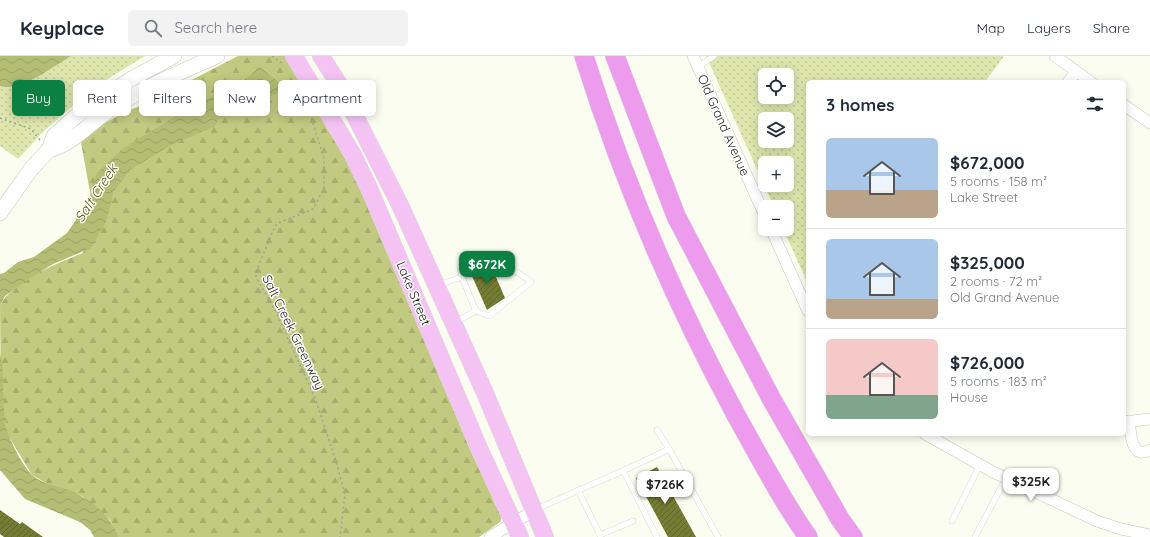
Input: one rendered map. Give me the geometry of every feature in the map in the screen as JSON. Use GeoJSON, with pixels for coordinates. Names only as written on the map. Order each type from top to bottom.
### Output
{"type":"FeatureCollection","features":[{"type":"Feature","properties":{"kind":"highway"},"geometry":{"type":"LineString","coordinates":[[584,56],[619,160],[651,241],[677,300],[754,446],[805,534]]}},
{"type":"Feature","properties":{"kind":"highway"},"geometry":{"type":"LineString","coordinates":[[615,56],[676,216],[771,398],[836,511],[853,537]]}},
{"type":"Feature","properties":{"kind":"highway"},"geometry":{"type":"LineString","coordinates":[[836,511],[861,537]]}},
{"type":"Feature","properties":{"kind":"main road"},"geometry":{"type":"LineString","coordinates":[[0,212],[31,168],[49,150],[54,136],[75,117],[133,78],[174,56]]}},
{"type":"Feature","properties":{"kind":"main road"},"geometry":{"type":"LineString","coordinates":[[49,150],[61,147],[112,109],[141,91],[217,56]]}},
{"type":"Feature","properties":{"kind":"main road","name":"Lake Street"},"geometry":{"type":"LineString","coordinates":[[294,56],[352,153],[369,188],[479,448],[517,530]]}},
{"type":"Feature","properties":{"kind":"main road","name":"Lake Street"},"geometry":{"type":"LineString","coordinates":[[318,56],[340,86],[400,205],[485,393],[545,537]]}},
{"type":"Feature","properties":{"kind":"main road"},"geometry":{"type":"LineString","coordinates":[[431,332],[453,323]]}},
{"type":"Feature","properties":{"kind":"street","name":"Old Grand Avenue"},"geometry":{"type":"LineString","coordinates":[[692,56],[758,201]]}},
{"type":"Feature","properties":{"kind":"street"},"geometry":{"type":"LineString","coordinates":[[1055,56],[1087,80]]}},
{"type":"Feature","properties":{"kind":"street"},"geometry":{"type":"LineString","coordinates":[[1070,80],[1076,72]]}},
{"type":"Feature","properties":{"kind":"street"},"geometry":{"type":"LineString","coordinates":[[1126,106],[1149,121]]}},
{"type":"Feature","properties":{"kind":"street"},"geometry":{"type":"LineString","coordinates":[[774,236],[806,307]]}},
{"type":"Feature","properties":{"kind":"street"},"geometry":{"type":"LineString","coordinates":[[1150,419],[1127,422],[1134,448],[1139,452],[1150,450]]}},
{"type":"Feature","properties":{"kind":"street"},"geometry":{"type":"LineString","coordinates":[[931,436],[1006,478],[1097,521],[1121,530],[1150,534]]}},
{"type":"Feature","properties":{"kind":"street"},"geometry":{"type":"LineString","coordinates":[[490,537],[517,530],[533,511]]}},
{"type":"Feature","properties":{"kind":"lane"},"geometry":{"type":"LineString","coordinates":[[697,67],[714,56]]}},
{"type":"Feature","properties":{"kind":"lane"},"geometry":{"type":"LineString","coordinates":[[490,254],[531,282],[488,316],[476,311],[462,277],[460,267],[490,254]]}},
{"type":"Feature","properties":{"kind":"lane"},"geometry":{"type":"LineString","coordinates":[[436,285],[462,277]]}},
{"type":"Feature","properties":{"kind":"lane"},"geometry":{"type":"LineString","coordinates":[[453,323],[476,311]]}},
{"type":"Feature","properties":{"kind":"lane"},"geometry":{"type":"LineString","coordinates":[[657,430],[718,537]]}},
{"type":"Feature","properties":{"kind":"lane"},"geometry":{"type":"LineString","coordinates":[[533,511],[578,490],[624,472],[669,449]]}},
{"type":"Feature","properties":{"kind":"lane"},"geometry":{"type":"LineString","coordinates":[[952,521],[980,464]]}},
{"type":"Feature","properties":{"kind":"lane"},"geometry":{"type":"LineString","coordinates":[[624,472],[657,537]]}},
{"type":"Feature","properties":{"kind":"lane"},"geometry":{"type":"LineString","coordinates":[[975,537],[1006,478]]}},
{"type":"Feature","properties":{"kind":"lane"},"geometry":{"type":"LineString","coordinates":[[578,490],[600,535],[633,521]]}},
{"type":"Feature","properties":{"kind":"path","name":"Salt Creek Greenway"},"geometry":{"type":"LineString","coordinates":[[309,116],[324,158],[324,188],[313,209],[278,223],[275,226],[256,272],[256,277],[275,310],[315,398],[333,452],[345,494],[340,537]]}},
{"type":"Feature","properties":{"kind":"path"},"geometry":{"type":"LineString","coordinates":[[0,118],[31,129],[49,150]]}},
{"type":"Feature","properties":{"kind":"shaded area"},"geometry":{"type":"Polygon","coordinates":[[[0,56],[145,56],[106,80],[73,80],[73,106],[65,113],[65,80],[12,80],[12,116],[61,116],[44,131],[18,159],[0,146],[0,56]]]}},
{"type":"Feature","properties":{"kind":"shaded area"},"geometry":{"type":"Polygon","coordinates":[[[706,56],[1004,56],[986,80],[806,80],[806,280],[786,236],[794,236],[794,200],[771,200],[767,192],[794,192],[794,156],[758,156],[758,171],[706,56]]]}},
{"type":"Feature","properties":{"kind":"green space"},"geometry":{"type":"Polygon","coordinates":[[[238,56],[285,56],[301,75],[304,80],[278,80],[278,116],[325,116],[340,142],[502,516],[500,522],[479,537],[119,537],[110,520],[82,496],[51,486],[32,475],[8,435],[1,398],[0,305],[15,288],[37,274],[83,253],[91,198],[80,137],[117,116],[131,116],[131,110],[139,106],[139,116],[206,116],[206,80],[192,80],[238,56]]]}},
{"type":"Feature","properties":{"kind":"water"},"geometry":{"type":"Polygon","coordinates":[[[0,56],[71,56],[31,80],[12,80],[12,86],[0,86],[0,56]]]}},
{"type":"Feature","properties":{"kind":"water"},"geometry":{"type":"Polygon","coordinates":[[[260,67],[278,82],[278,93],[270,96],[270,80],[244,80],[260,67]]]}},
{"type":"Feature","properties":{"kind":"water","name":"Salt Creek"},"geometry":{"type":"Polygon","coordinates":[[[214,96],[214,116],[226,116],[219,119],[214,127],[171,145],[130,170],[114,191],[106,222],[91,248],[53,264],[5,296],[0,305],[0,274],[4,273],[18,262],[34,257],[67,233],[91,198],[93,183],[97,173],[122,149],[176,116],[206,116],[206,100],[214,96]]]}},
{"type":"Feature","properties":{"kind":"water"},"geometry":{"type":"Polygon","coordinates":[[[0,353],[3,373],[6,425],[11,441],[22,462],[32,475],[39,480],[72,491],[96,506],[115,528],[119,537],[94,537],[90,530],[80,522],[25,499],[0,470],[0,353]]]}},
{"type":"Feature","properties":{"kind":"building"},"geometry":{"type":"Polygon","coordinates":[[[489,261],[505,298],[487,310],[469,269],[489,261]]]}},
{"type":"Feature","properties":{"kind":"building"},"geometry":{"type":"Polygon","coordinates":[[[657,467],[696,537],[668,537],[636,478],[657,467]]]}},
{"type":"Feature","properties":{"kind":"building"},"geometry":{"type":"Polygon","coordinates":[[[0,510],[20,524],[22,522],[43,537],[4,537],[0,534],[0,510]]]}}]}
